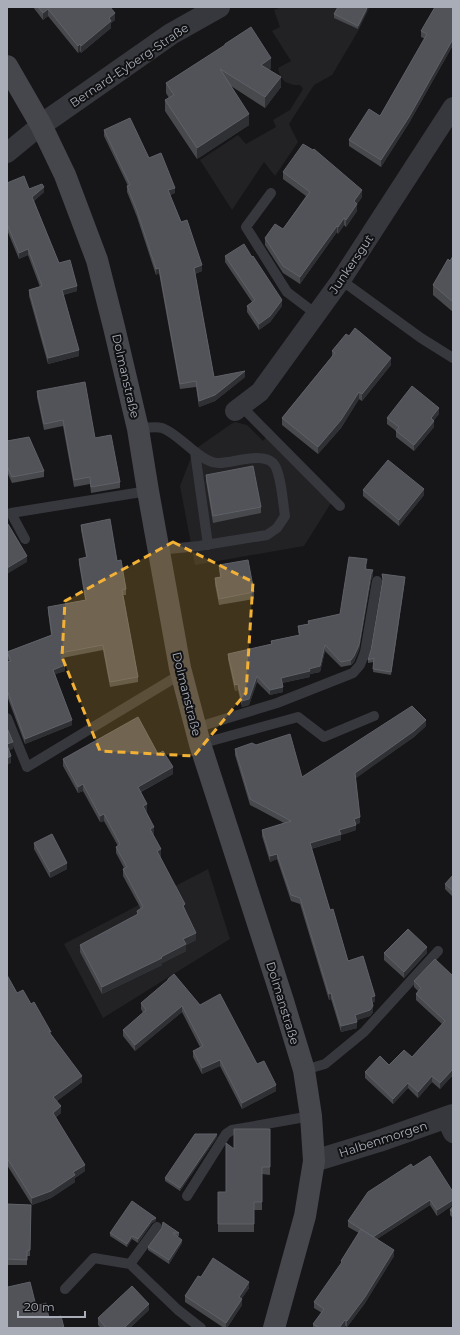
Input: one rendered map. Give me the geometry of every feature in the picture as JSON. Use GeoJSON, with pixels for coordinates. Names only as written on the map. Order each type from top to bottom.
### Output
{"type":"FeatureCollection","features":[{"type":"Feature","properties":{"kind":"main road","name":"Dolmanstraße"},"geometry":{"type":"LineString","coordinates":[[7,66],[41,125],[65,175],[97,260],[138,429],[158,550],[181,674],[198,736],[304,1070],[311,1116],[314,1161],[305,1216],[274,1328]]}},
{"type":"Feature","properties":{"kind":"street","name":"Bernard-Eyberg-Straße"},"geometry":{"type":"LineString","coordinates":[[41,125],[170,34],[219,7]]}},
{"type":"Feature","properties":{"kind":"street","name":"Junkersgut"},"geometry":{"type":"LineString","coordinates":[[238,408],[260,392],[341,280],[453,107]]}},
{"type":"Feature","properties":{"kind":"street"},"geometry":{"type":"LineString","coordinates":[[7,153],[41,125]]}},
{"type":"Feature","properties":{"kind":"street","name":"Halbenmorgen"},"geometry":{"type":"LineString","coordinates":[[314,1161],[451,1122]]}},
{"type":"Feature","properties":{"kind":"lane"},"geometry":{"type":"LineString","coordinates":[[271,193],[246,227],[287,292],[316,314]]}},
{"type":"Feature","properties":{"kind":"lane"},"geometry":{"type":"LineString","coordinates":[[341,280],[421,338],[453,358]]}},
{"type":"Feature","properties":{"kind":"lane"},"geometry":{"type":"LineString","coordinates":[[238,408],[340,506]]}},
{"type":"Feature","properties":{"kind":"lane"},"geometry":{"type":"LineString","coordinates":[[138,429],[160,428],[169,431],[203,458],[217,463],[262,458],[273,463],[278,472],[285,516],[277,528],[267,534],[208,544],[158,550]]}},
{"type":"Feature","properties":{"kind":"lane"},"geometry":{"type":"LineString","coordinates":[[196,452],[208,544]]}},
{"type":"Feature","properties":{"kind":"lane"},"geometry":{"type":"LineString","coordinates":[[25,539],[11,513],[148,491]]}},
{"type":"Feature","properties":{"kind":"lane"},"geometry":{"type":"LineString","coordinates":[[198,736],[353,673],[360,665],[365,652],[377,581]]}},
{"type":"Feature","properties":{"kind":"lane"},"geometry":{"type":"LineString","coordinates":[[7,718],[27,767],[181,674]]}},
{"type":"Feature","properties":{"kind":"lane"},"geometry":{"type":"LineString","coordinates":[[198,736],[298,717],[324,737],[374,716]]}},
{"type":"Feature","properties":{"kind":"lane"},"geometry":{"type":"LineString","coordinates":[[304,1070],[325,1064],[364,1032],[438,951]]}},
{"type":"Feature","properties":{"kind":"lane"},"geometry":{"type":"LineString","coordinates":[[187,1196],[226,1134],[232,1130],[311,1116]]}},
{"type":"Feature","properties":{"kind":"lane"},"geometry":{"type":"LineString","coordinates":[[130,1264],[157,1227]]}},
{"type":"Feature","properties":{"kind":"lane"},"geometry":{"type":"LineString","coordinates":[[65,1289],[94,1258],[130,1264],[178,1310],[201,1328]]}},
{"type":"Feature","properties":{"kind":"highlighted area"},"geometry":{"type":"Polygon","coordinates":[[[173,542],[253,582],[246,693],[194,756],[100,751],[62,657],[65,601],[173,542]]]}},
{"type":"Feature","properties":{"kind":"shaded area"},"geometry":{"type":"Polygon","coordinates":[[[282,7],[370,7],[357,33],[332,75],[314,85],[289,124],[298,142],[275,176],[264,162],[232,210],[200,160],[238,135],[246,144],[276,127],[273,120],[290,110],[303,89],[300,85],[285,82],[280,76],[278,68],[291,61],[272,31],[280,27],[274,10],[282,7]]]}},
{"type":"Feature","properties":{"kind":"shaded area"},"geometry":{"type":"Polygon","coordinates":[[[235,422],[247,425],[263,441],[267,437],[331,503],[304,546],[195,565],[180,486],[194,450],[235,422]]]}},
{"type":"Feature","properties":{"kind":"shaded area"},"geometry":{"type":"Polygon","coordinates":[[[208,869],[230,939],[103,1018],[64,944],[208,869]]]}},
{"type":"Feature","properties":{"kind":"building"},"geometry":{"type":"Polygon","coordinates":[[[38,7],[110,7],[115,13],[109,18],[111,21],[81,46],[80,44],[78,46],[48,9],[43,13],[38,7]]]}},
{"type":"Feature","properties":{"kind":"building"},"geometry":{"type":"Polygon","coordinates":[[[338,7],[367,8],[358,26],[334,14],[338,7]]]}},
{"type":"Feature","properties":{"kind":"building"},"geometry":{"type":"Polygon","coordinates":[[[435,7],[453,7],[453,39],[409,117],[381,160],[349,140],[369,109],[380,116],[427,34],[421,31],[435,7]]]}},
{"type":"Feature","properties":{"kind":"building"},"geometry":{"type":"Polygon","coordinates":[[[251,27],[271,58],[261,65],[281,77],[265,97],[220,69],[249,114],[197,148],[165,100],[174,95],[166,83],[251,27]]]}},
{"type":"Feature","properties":{"kind":"building"},"geometry":{"type":"Polygon","coordinates":[[[130,118],[149,158],[161,153],[175,188],[168,190],[181,222],[187,220],[202,265],[194,268],[214,377],[245,371],[215,395],[199,401],[196,381],[180,384],[159,268],[156,269],[127,186],[130,185],[104,130],[130,118]]]}},
{"type":"Feature","properties":{"kind":"building"},"geometry":{"type":"Polygon","coordinates":[[[303,144],[313,150],[314,149],[362,190],[354,201],[357,204],[346,220],[344,218],[338,227],[337,226],[300,277],[283,266],[265,238],[275,224],[283,229],[310,192],[283,172],[303,144]]]}},
{"type":"Feature","properties":{"kind":"building"},"geometry":{"type":"Polygon","coordinates":[[[24,176],[29,189],[42,184],[44,187],[32,197],[59,263],[70,260],[77,286],[62,290],[79,350],[48,358],[29,290],[42,286],[28,249],[19,253],[7,224],[7,183],[24,176]]]}},
{"type":"Feature","properties":{"kind":"building"},"geometry":{"type":"Polygon","coordinates":[[[244,244],[282,300],[270,316],[259,324],[247,306],[255,300],[225,256],[244,244]]]}},
{"type":"Feature","properties":{"kind":"building"},"geometry":{"type":"Polygon","coordinates":[[[453,256],[453,302],[433,285],[448,259],[450,261],[453,256]]]}},
{"type":"Feature","properties":{"kind":"building"},"geometry":{"type":"Polygon","coordinates":[[[355,328],[391,358],[362,394],[359,392],[341,420],[318,447],[282,418],[335,353],[332,351],[346,334],[349,336],[355,328]]]}},
{"type":"Feature","properties":{"kind":"building"},"geometry":{"type":"Polygon","coordinates":[[[85,382],[95,438],[111,435],[120,482],[91,487],[90,477],[74,480],[63,420],[44,424],[37,391],[85,382]]]}},
{"type":"Feature","properties":{"kind":"building"},"geometry":{"type":"Polygon","coordinates":[[[412,386],[439,408],[431,418],[434,421],[414,445],[396,431],[399,427],[387,418],[412,386]]]}},
{"type":"Feature","properties":{"kind":"building"},"geometry":{"type":"Polygon","coordinates":[[[29,437],[44,471],[12,477],[7,466],[7,441],[29,437]]]}},
{"type":"Feature","properties":{"kind":"building"},"geometry":{"type":"Polygon","coordinates":[[[388,460],[424,489],[399,520],[363,490],[388,460]]]}},
{"type":"Feature","properties":{"kind":"building"},"geometry":{"type":"Polygon","coordinates":[[[253,466],[261,507],[213,516],[206,475],[253,466]]]}},
{"type":"Feature","properties":{"kind":"building"},"geometry":{"type":"Polygon","coordinates":[[[110,519],[117,561],[121,560],[126,589],[122,590],[138,677],[110,682],[103,645],[60,653],[65,665],[53,670],[72,720],[25,739],[7,690],[7,662],[11,661],[7,652],[52,635],[48,607],[86,600],[79,559],[87,557],[81,525],[110,519]]]}},
{"type":"Feature","properties":{"kind":"building"},"geometry":{"type":"Polygon","coordinates":[[[8,524],[27,556],[7,568],[7,525],[8,524]]]}},
{"type":"Feature","properties":{"kind":"building"},"geometry":{"type":"Polygon","coordinates":[[[349,557],[367,559],[365,569],[373,570],[371,574],[359,645],[354,656],[351,660],[341,662],[325,645],[320,666],[309,669],[310,671],[281,678],[283,687],[270,690],[257,676],[249,699],[242,701],[238,684],[235,685],[228,654],[272,644],[271,641],[300,635],[298,626],[309,624],[308,621],[340,614],[349,557]]]}},
{"type":"Feature","properties":{"kind":"building"},"geometry":{"type":"Polygon","coordinates":[[[248,560],[254,592],[219,599],[215,578],[221,577],[219,565],[248,560]]]}},
{"type":"Feature","properties":{"kind":"building"},"geometry":{"type":"Polygon","coordinates":[[[382,574],[405,577],[391,672],[373,669],[374,658],[368,660],[383,579],[382,574]]]}},
{"type":"Feature","properties":{"kind":"building"},"geometry":{"type":"Polygon","coordinates":[[[412,706],[426,720],[414,731],[355,773],[360,817],[354,819],[356,825],[339,830],[341,834],[310,843],[330,910],[333,909],[348,961],[363,956],[375,996],[371,997],[373,1006],[370,1010],[355,1015],[357,1022],[341,1026],[331,993],[329,994],[300,898],[291,895],[277,854],[270,856],[262,830],[291,821],[250,799],[235,749],[252,743],[256,745],[290,734],[302,777],[412,706]]]}},
{"type":"Feature","properties":{"kind":"building"},"geometry":{"type":"Polygon","coordinates":[[[138,717],[158,754],[163,751],[173,767],[138,787],[147,804],[143,806],[154,827],[150,829],[161,849],[157,851],[185,904],[183,906],[196,933],[183,939],[186,944],[161,957],[162,958],[102,987],[80,945],[138,914],[137,911],[143,907],[123,869],[127,867],[116,847],[120,844],[104,814],[100,816],[83,784],[78,787],[63,759],[138,717]]]}},
{"type":"Feature","properties":{"kind":"building"},"geometry":{"type":"Polygon","coordinates":[[[7,728],[13,742],[7,744],[7,728]]]}},
{"type":"Feature","properties":{"kind":"building"},"geometry":{"type":"Polygon","coordinates":[[[7,745],[11,756],[7,758],[7,745]]]}},
{"type":"Feature","properties":{"kind":"building"},"geometry":{"type":"Polygon","coordinates":[[[52,834],[67,863],[50,872],[34,843],[52,834]]]}},
{"type":"Feature","properties":{"kind":"building"},"geometry":{"type":"Polygon","coordinates":[[[453,875],[453,891],[445,884],[453,875]]]}},
{"type":"Feature","properties":{"kind":"building"},"geometry":{"type":"Polygon","coordinates":[[[408,929],[427,947],[404,972],[384,953],[408,929]]]}},
{"type":"Feature","properties":{"kind":"building"},"geometry":{"type":"Polygon","coordinates":[[[435,959],[453,976],[453,1069],[440,1083],[432,1076],[418,1092],[408,1083],[393,1099],[365,1072],[380,1056],[389,1065],[404,1050],[412,1057],[445,1021],[416,994],[421,988],[414,981],[435,959]]]}},
{"type":"Feature","properties":{"kind":"building"},"geometry":{"type":"Polygon","coordinates":[[[174,974],[200,1005],[220,994],[257,1064],[264,1061],[276,1085],[242,1103],[220,1060],[202,1068],[193,1051],[203,1046],[182,1006],[135,1045],[123,1030],[146,1010],[141,1003],[174,974]]]}},
{"type":"Feature","properties":{"kind":"building"},"geometry":{"type":"Polygon","coordinates":[[[7,975],[17,993],[23,990],[31,1004],[34,1002],[51,1032],[49,1032],[82,1076],[53,1097],[61,1106],[53,1113],[85,1165],[73,1172],[75,1175],[51,1191],[32,1198],[7,1158],[7,975]]]}},
{"type":"Feature","properties":{"kind":"building"},"geometry":{"type":"Polygon","coordinates":[[[234,1129],[270,1129],[270,1167],[262,1167],[262,1202],[254,1202],[254,1224],[218,1224],[218,1192],[226,1192],[226,1143],[234,1149],[234,1129]]]}},
{"type":"Feature","properties":{"kind":"building"},"geometry":{"type":"Polygon","coordinates":[[[195,1134],[217,1134],[180,1188],[165,1178],[195,1134]]]}},
{"type":"Feature","properties":{"kind":"building"},"geometry":{"type":"Polygon","coordinates":[[[430,1156],[453,1192],[453,1200],[437,1210],[430,1200],[373,1237],[348,1221],[368,1192],[411,1164],[413,1167],[430,1156]]]}},
{"type":"Feature","properties":{"kind":"building"},"geometry":{"type":"Polygon","coordinates":[[[132,1201],[156,1218],[152,1220],[138,1239],[132,1236],[127,1244],[110,1233],[132,1201]]]}},
{"type":"Feature","properties":{"kind":"building"},"geometry":{"type":"Polygon","coordinates":[[[7,1204],[31,1205],[30,1250],[27,1251],[27,1260],[7,1259],[7,1204]]]}},
{"type":"Feature","properties":{"kind":"building"},"geometry":{"type":"Polygon","coordinates":[[[453,1206],[453,1213],[450,1210],[453,1206]]]}},
{"type":"Feature","properties":{"kind":"building"},"geometry":{"type":"Polygon","coordinates":[[[163,1222],[179,1233],[173,1233],[182,1240],[169,1260],[148,1247],[162,1228],[163,1222]]]}},
{"type":"Feature","properties":{"kind":"building"},"geometry":{"type":"Polygon","coordinates":[[[361,1229],[394,1250],[365,1297],[347,1321],[345,1320],[339,1328],[319,1328],[313,1324],[324,1309],[314,1302],[342,1262],[341,1261],[361,1229]]]}},
{"type":"Feature","properties":{"kind":"building"},"geometry":{"type":"Polygon","coordinates":[[[213,1258],[249,1282],[239,1297],[242,1299],[226,1323],[185,1296],[198,1276],[201,1277],[213,1258]]]}},
{"type":"Feature","properties":{"kind":"building"},"geometry":{"type":"Polygon","coordinates":[[[30,1282],[36,1306],[46,1303],[49,1319],[61,1316],[64,1328],[7,1328],[7,1288],[30,1282]]]}},
{"type":"Feature","properties":{"kind":"building"},"geometry":{"type":"Polygon","coordinates":[[[132,1286],[149,1304],[124,1328],[106,1328],[98,1318],[132,1286]]]}}]}
